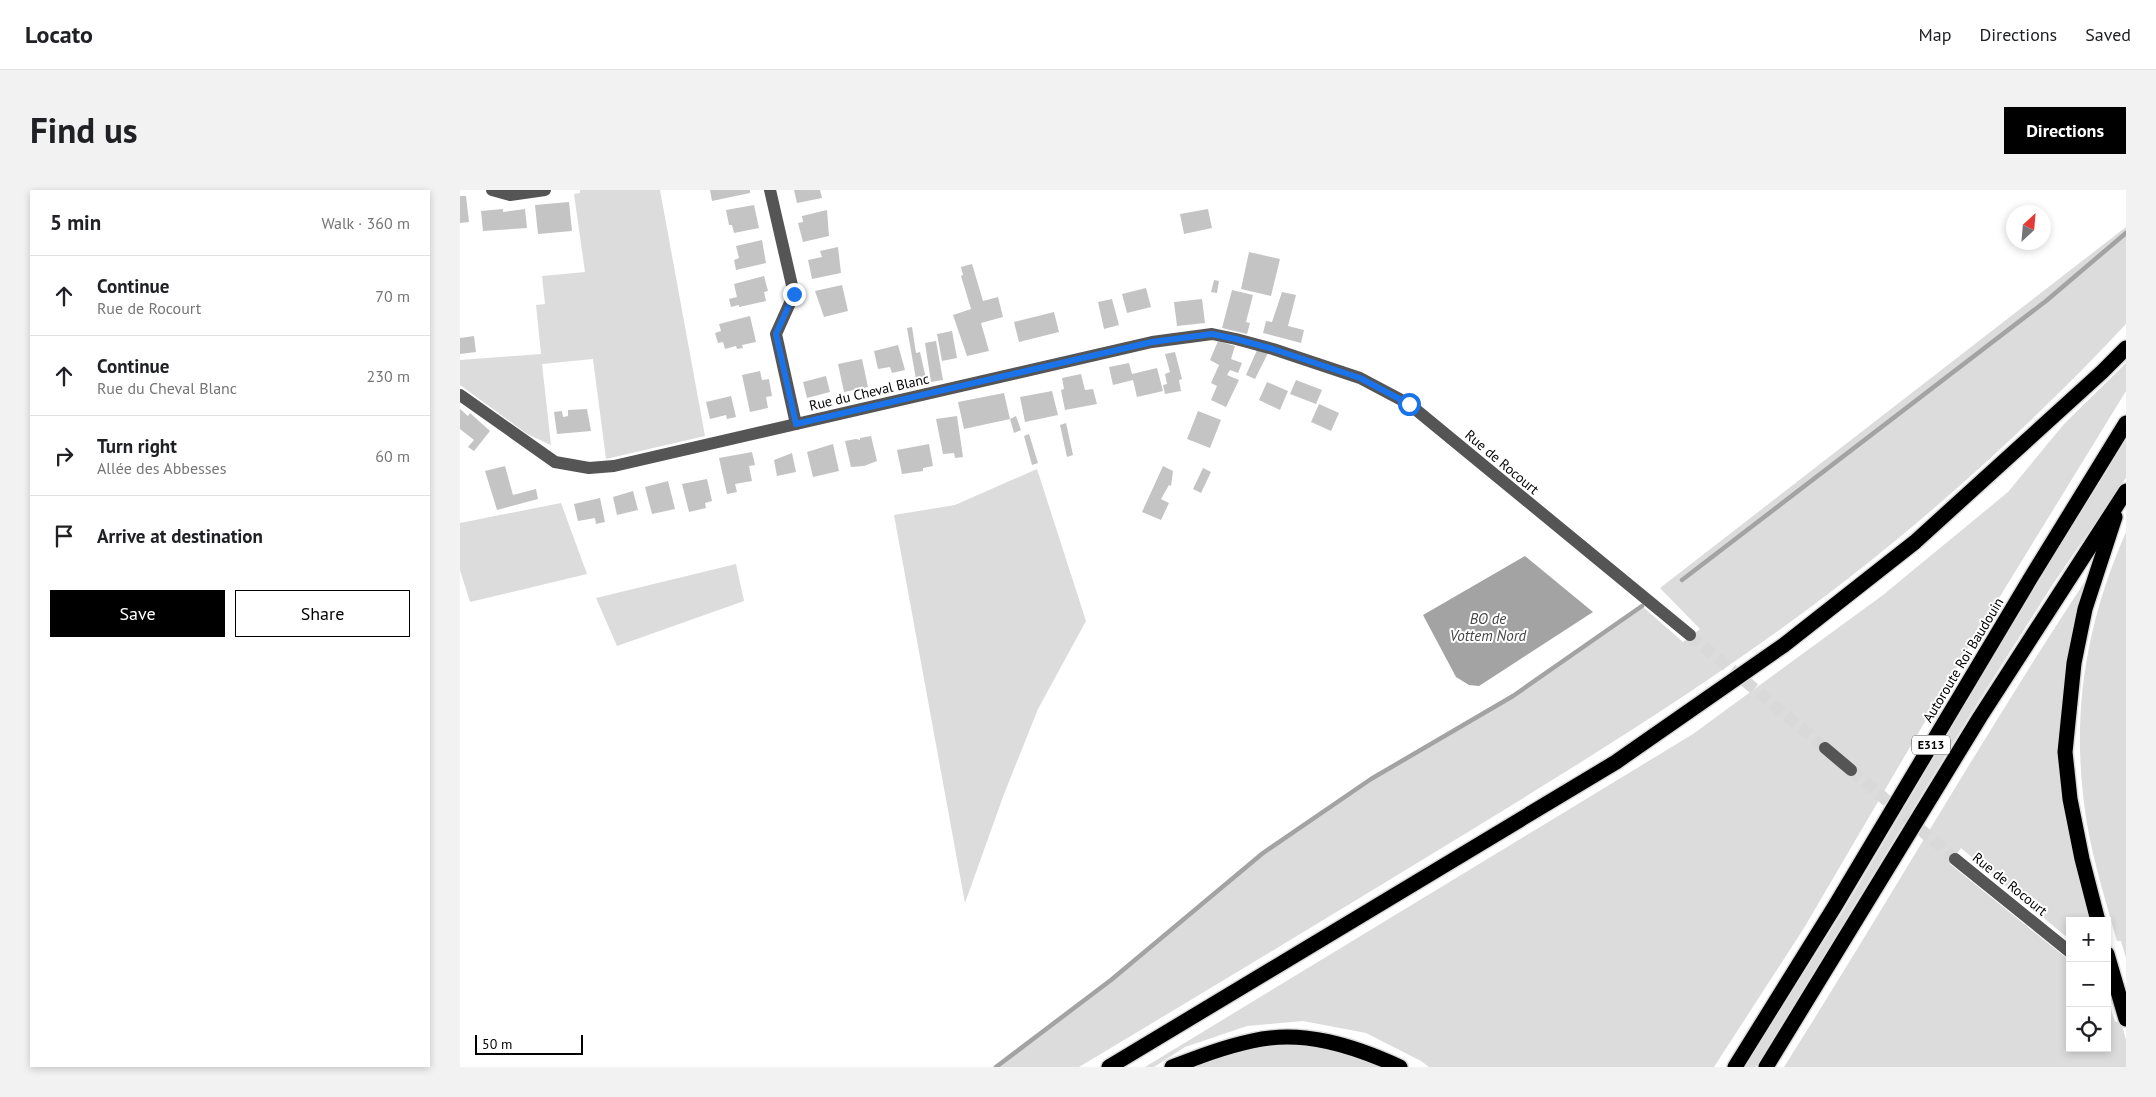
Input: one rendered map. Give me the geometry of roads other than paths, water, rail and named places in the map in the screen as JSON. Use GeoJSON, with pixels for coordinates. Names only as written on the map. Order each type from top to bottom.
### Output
{"type":"FeatureCollection","features":[{"type":"Feature","properties":{"kind":"highway"},"geometry":{"type":"LineString","coordinates":[[1109,1067],[1616,762],[1784,645],[1916,542],[2126,348]]}},
{"type":"Feature","properties":{"kind":"highway","name":"Autoroute Roi Baudouin"},"geometry":{"type":"LineString","coordinates":[[1735,1067],[1835,906],[2126,423]]}},
{"type":"Feature","properties":{"kind":"highway"},"geometry":{"type":"LineString","coordinates":[[2097,917],[2082,859],[2070,799],[2065,752],[2074,663],[2084,609],[2123,495]]}},
{"type":"Feature","properties":{"kind":"highway","name":"E313"},"geometry":{"type":"LineString","coordinates":[[1766,1067],[1980,717],[2123,495]]}},
{"type":"Feature","properties":{"kind":"highway"},"geometry":{"type":"LineString","coordinates":[[2109,962],[2126,1019]]}},
{"type":"Feature","properties":{"kind":"highway"},"geometry":{"type":"LineString","coordinates":[[1172,1067],[1253,1040],[1291,1038],[1330,1041],[1369,1053],[1400,1067]]}},
{"type":"Feature","properties":{"kind":"street"},"geometry":{"type":"LineString","coordinates":[[492,190],[510,195],[545,190]]}},
{"type":"Feature","properties":{"kind":"street"},"geometry":{"type":"LineString","coordinates":[[770,190],[794,294],[776,334],[796,424]]}},
{"type":"Feature","properties":{"kind":"street","name":"Rue du Cheval Blanc"},"geometry":{"type":"LineString","coordinates":[[460,395],[555,462],[590,468],[614,466],[1152,342],[1212,334],[1273,349]]}},
{"type":"Feature","properties":{"kind":"street","name":"Rue de Rocourt"},"geometry":{"type":"LineString","coordinates":[[1273,349],[1360,378],[1409,404],[1690,635]]}},
{"type":"Feature","properties":{"kind":"street"},"geometry":{"type":"LineString","coordinates":[[1825,748],[1851,770]]}},
{"type":"Feature","properties":{"kind":"street","name":"Rue de Rocourt"},"geometry":{"type":"LineString","coordinates":[[1955,859],[2066,949]]}},
{"type":"Feature","properties":{"kind":"water","name":"BO de Vottem Nord"},"geometry":{"type":"Polygon","coordinates":[[[1525,556],[1593,612],[1479,686],[1469,685],[1456,677],[1423,615],[1525,556]]]}},
{"type":"Feature","properties":{"kind":"waterway"},"geometry":{"type":"LineString","coordinates":[[1682,580],[2046,301],[2126,233]]}},
{"type":"Feature","properties":{"kind":"waterway"},"geometry":{"type":"LineString","coordinates":[[996,1067],[1111,980],[1263,853],[1371,779],[1513,696],[1642,606]]}},
{"type":"Feature","properties":{"kind":"tunnel"},"geometry":{"type":"LineString","coordinates":[[1690,635],[1825,748]]}},
{"type":"Feature","properties":{"kind":"tunnel"},"geometry":{"type":"LineString","coordinates":[[1851,770],[1955,859]]}}]}
